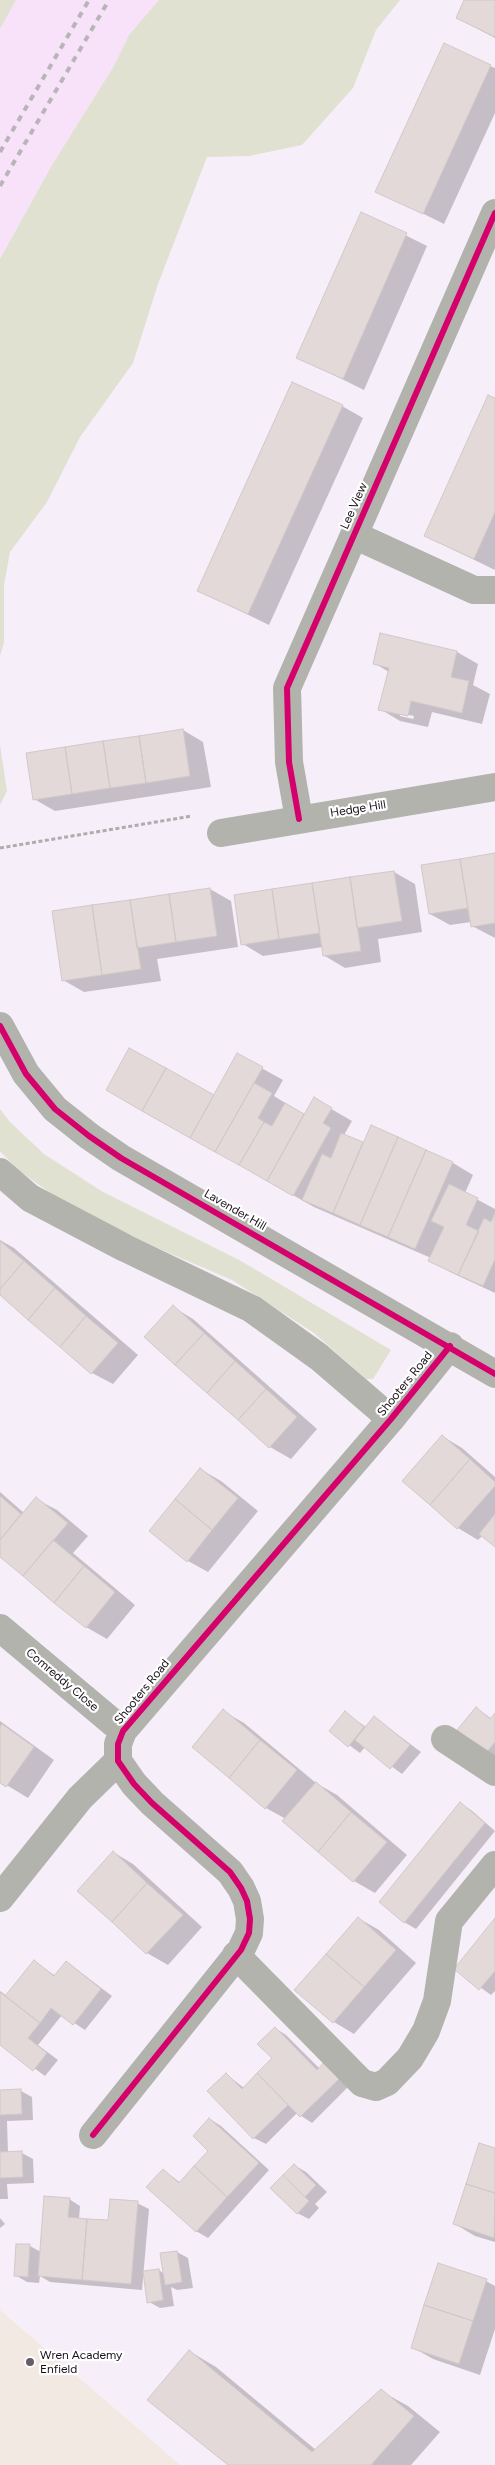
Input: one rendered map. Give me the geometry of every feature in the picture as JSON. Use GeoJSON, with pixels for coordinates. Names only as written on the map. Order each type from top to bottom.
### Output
{"type":"FeatureCollection","features":[{"type":"Feature","properties":{"kind":"street","name":"Lee View"},"geometry":{"type":"LineString","coordinates":[[299,819],[289,762],[287,688],[495,213]]}},
{"type":"Feature","properties":{"kind":"street"},"geometry":{"type":"LineString","coordinates":[[354,535],[474,590],[495,590]]}},
{"type":"Feature","properties":{"kind":"street","name":"Hedge Hill"},"geometry":{"type":"LineString","coordinates":[[222,833],[495,787]]}},
{"type":"Feature","properties":{"kind":"street","name":"Lavender Hill"},"geometry":{"type":"LineString","coordinates":[[0,1026],[32,1081],[55,1109],[89,1136],[130,1163],[450,1346],[495,1374]]}},
{"type":"Feature","properties":{"kind":"street"},"geometry":{"type":"LineString","coordinates":[[0,1172],[30,1198],[125,1248],[252,1309],[319,1358],[391,1419]]}},
{"type":"Feature","properties":{"kind":"street","name":"Shooters Road"},"geometry":{"type":"LineString","coordinates":[[118,1761],[118,1744],[123,1732],[391,1419],[450,1346]]}},
{"type":"Feature","properties":{"kind":"street","name":"Comreddy Close"},"geometry":{"type":"LineString","coordinates":[[0,1628],[123,1732]]}},
{"type":"Feature","properties":{"kind":"street"},"geometry":{"type":"LineString","coordinates":[[445,1739],[495,1772]]}},
{"type":"Feature","properties":{"kind":"street"},"geometry":{"type":"LineString","coordinates":[[0,1898],[80,1798],[118,1761],[134,1784],[152,1803],[230,1872],[247,1901],[250,1919],[249,1933],[236,1955],[93,2135]]}},
{"type":"Feature","properties":{"kind":"street"},"geometry":{"type":"LineString","coordinates":[[236,1955],[362,2083],[376,2087],[387,2082],[410,2058],[426,2031],[437,2001],[449,1921],[495,1865]]}},
{"type":"Feature","properties":{"kind":"path"},"geometry":{"type":"LineString","coordinates":[[0,848],[212,812],[216,834],[222,833]]}},
{"type":"Feature","properties":{"kind":"shaded area"},"geometry":{"type":"Polygon","coordinates":[[[16,0],[159,0],[129,35],[114,66],[52,165],[0,259],[0,29],[16,0]]]}},
{"type":"Feature","properties":{"kind":"shaded area","name":"Wren Academy Enfield"},"geometry":{"type":"Polygon","coordinates":[[[0,2310],[120,2413],[180,2465],[0,2465],[0,2310]]]}},
{"type":"Feature","properties":{"kind":"green space"},"geometry":{"type":"Polygon","coordinates":[[[0,0],[16,0],[0,29],[0,0]]]}},
{"type":"Feature","properties":{"kind":"green space"},"geometry":{"type":"Polygon","coordinates":[[[159,0],[400,0],[376,30],[353,88],[302,145],[249,156],[207,157],[158,284],[133,363],[80,437],[47,502],[10,552],[4,585],[4,643],[0,656],[0,259],[52,165],[114,66],[129,35],[159,0]]]}},
{"type":"Feature","properties":{"kind":"green space"},"geometry":{"type":"Polygon","coordinates":[[[0,745],[7,791],[0,805],[0,745]]]}},
{"type":"Feature","properties":{"kind":"green space"},"geometry":{"type":"Polygon","coordinates":[[[0,1109],[10,1122],[44,1154],[103,1192],[241,1261],[391,1350],[373,1379],[366,1379],[314,1333],[232,1280],[153,1246],[66,1204],[18,1170],[0,1151],[0,1109]]]}},
{"type":"Feature","properties":{"kind":"building"},"geometry":{"type":"Polygon","coordinates":[[[464,0],[495,0],[495,37],[456,18],[464,0]]]}},
{"type":"Feature","properties":{"kind":"building"},"geometry":{"type":"Polygon","coordinates":[[[444,43],[491,65],[423,214],[375,192],[444,43]]]}},
{"type":"Feature","properties":{"kind":"building"},"geometry":{"type":"Polygon","coordinates":[[[361,212],[407,233],[343,379],[296,358],[361,212]]]}},
{"type":"Feature","properties":{"kind":"building"},"geometry":{"type":"Polygon","coordinates":[[[292,382],[343,405],[248,614],[197,591],[292,382]]]}},
{"type":"Feature","properties":{"kind":"building"},"geometry":{"type":"Polygon","coordinates":[[[488,395],[495,398],[495,512],[474,559],[424,536],[488,395]]]}},
{"type":"Feature","properties":{"kind":"building"},"geometry":{"type":"Polygon","coordinates":[[[380,633],[457,651],[451,677],[469,681],[462,713],[411,701],[408,716],[378,710],[389,668],[373,664],[380,633]]]}},
{"type":"Feature","properties":{"kind":"building"},"geometry":{"type":"Polygon","coordinates":[[[183,729],[190,776],[146,783],[139,736],[183,729]]]}},
{"type":"Feature","properties":{"kind":"building"},"geometry":{"type":"Polygon","coordinates":[[[139,736],[146,783],[110,788],[103,741],[139,736]]]}},
{"type":"Feature","properties":{"kind":"building"},"geometry":{"type":"Polygon","coordinates":[[[103,741],[110,788],[72,794],[65,747],[103,741]]]}},
{"type":"Feature","properties":{"kind":"building"},"geometry":{"type":"Polygon","coordinates":[[[65,747],[72,794],[33,800],[26,753],[65,747]]]}},
{"type":"Feature","properties":{"kind":"building"},"geometry":{"type":"Polygon","coordinates":[[[495,853],[495,923],[471,927],[460,859],[495,853]]]}},
{"type":"Feature","properties":{"kind":"building"},"geometry":{"type":"Polygon","coordinates":[[[460,859],[468,908],[429,914],[421,865],[460,859]]]}},
{"type":"Feature","properties":{"kind":"building"},"geometry":{"type":"Polygon","coordinates":[[[394,871],[402,921],[357,928],[350,877],[394,871]]]}},
{"type":"Feature","properties":{"kind":"building"},"geometry":{"type":"Polygon","coordinates":[[[350,877],[361,951],[323,956],[312,883],[350,877]]]}},
{"type":"Feature","properties":{"kind":"building"},"geometry":{"type":"Polygon","coordinates":[[[312,883],[320,933],[279,939],[272,889],[312,883]]]}},
{"type":"Feature","properties":{"kind":"building"},"geometry":{"type":"Polygon","coordinates":[[[210,888],[217,936],[176,942],[169,894],[210,888]]]}},
{"type":"Feature","properties":{"kind":"building"},"geometry":{"type":"Polygon","coordinates":[[[272,889],[279,939],[241,945],[234,895],[272,889]]]}},
{"type":"Feature","properties":{"kind":"building"},"geometry":{"type":"Polygon","coordinates":[[[169,894],[176,942],[137,948],[130,900],[169,894]]]}},
{"type":"Feature","properties":{"kind":"building"},"geometry":{"type":"Polygon","coordinates":[[[130,900],[141,969],[102,975],[92,905],[130,900]]]}},
{"type":"Feature","properties":{"kind":"building"},"geometry":{"type":"Polygon","coordinates":[[[92,905],[102,975],[62,981],[52,911],[92,905]]]}},
{"type":"Feature","properties":{"kind":"building"},"geometry":{"type":"Polygon","coordinates":[[[129,1048],[166,1068],[142,1111],[106,1090],[129,1048]]]}},
{"type":"Feature","properties":{"kind":"building"},"geometry":{"type":"Polygon","coordinates":[[[237,1053],[263,1067],[215,1152],[190,1138],[237,1053]]]}},
{"type":"Feature","properties":{"kind":"building"},"geometry":{"type":"Polygon","coordinates":[[[166,1068],[214,1095],[190,1138],[142,1111],[166,1068]]]}},
{"type":"Feature","properties":{"kind":"building"},"geometry":{"type":"Polygon","coordinates":[[[254,1083],[272,1093],[258,1118],[264,1122],[239,1165],[215,1152],[254,1083]]]}},
{"type":"Feature","properties":{"kind":"building"},"geometry":{"type":"Polygon","coordinates":[[[314,1097],[332,1108],[323,1123],[331,1128],[293,1196],[267,1181],[314,1097]]]}},
{"type":"Feature","properties":{"kind":"building"},"geometry":{"type":"Polygon","coordinates":[[[285,1103],[304,1114],[267,1181],[239,1165],[264,1122],[272,1126],[285,1103]]]}},
{"type":"Feature","properties":{"kind":"building"},"geometry":{"type":"Polygon","coordinates":[[[371,1125],[398,1137],[360,1225],[333,1213],[371,1125]]]}},
{"type":"Feature","properties":{"kind":"building"},"geometry":{"type":"Polygon","coordinates":[[[341,1133],[363,1142],[333,1213],[302,1200],[322,1154],[331,1158],[341,1133]]]}},
{"type":"Feature","properties":{"kind":"building"},"geometry":{"type":"Polygon","coordinates":[[[398,1137],[426,1150],[388,1237],[360,1225],[398,1137]]]}},
{"type":"Feature","properties":{"kind":"building"},"geometry":{"type":"Polygon","coordinates":[[[426,1150],[453,1162],[415,1249],[388,1237],[426,1150]]]}},
{"type":"Feature","properties":{"kind":"building"},"geometry":{"type":"Polygon","coordinates":[[[449,1184],[478,1198],[466,1225],[479,1231],[458,1275],[428,1261],[444,1227],[431,1221],[449,1184]]]}},
{"type":"Feature","properties":{"kind":"building"},"geometry":{"type":"Polygon","coordinates":[[[495,1213],[495,1259],[483,1286],[458,1275],[484,1218],[491,1222],[495,1213]]]}},
{"type":"Feature","properties":{"kind":"building"},"geometry":{"type":"Polygon","coordinates":[[[0,1241],[24,1261],[0,1289],[0,1241]]]}},
{"type":"Feature","properties":{"kind":"building"},"geometry":{"type":"Polygon","coordinates":[[[24,1261],[55,1288],[28,1320],[0,1295],[0,1289],[24,1261]]]}},
{"type":"Feature","properties":{"kind":"building"},"geometry":{"type":"Polygon","coordinates":[[[55,1288],[86,1316],[60,1347],[28,1320],[55,1288]]]}},
{"type":"Feature","properties":{"kind":"building"},"geometry":{"type":"Polygon","coordinates":[[[173,1305],[204,1333],[175,1365],[144,1337],[173,1305]]]}},
{"type":"Feature","properties":{"kind":"building"},"geometry":{"type":"Polygon","coordinates":[[[86,1316],[118,1343],[91,1374],[60,1347],[86,1316]]]}},
{"type":"Feature","properties":{"kind":"building"},"geometry":{"type":"Polygon","coordinates":[[[204,1333],[235,1361],[207,1393],[175,1365],[204,1333]]]}},
{"type":"Feature","properties":{"kind":"building"},"geometry":{"type":"Polygon","coordinates":[[[235,1361],[266,1389],[238,1420],[207,1393],[235,1361]]]}},
{"type":"Feature","properties":{"kind":"building"},"geometry":{"type":"Polygon","coordinates":[[[266,1389],[297,1417],[269,1448],[238,1420],[266,1389]]]}},
{"type":"Feature","properties":{"kind":"building"},"geometry":{"type":"Polygon","coordinates":[[[442,1435],[470,1459],[430,1505],[402,1481],[442,1435]]]}},
{"type":"Feature","properties":{"kind":"building"},"geometry":{"type":"Polygon","coordinates":[[[470,1459],[495,1482],[495,1486],[457,1529],[430,1505],[470,1459]]]}},
{"type":"Feature","properties":{"kind":"building"},"geometry":{"type":"Polygon","coordinates":[[[200,1468],[238,1498],[212,1530],[175,1499],[200,1468]]]}},
{"type":"Feature","properties":{"kind":"building"},"geometry":{"type":"Polygon","coordinates":[[[0,1496],[21,1514],[0,1540],[0,1496]]]}},
{"type":"Feature","properties":{"kind":"building"},"geometry":{"type":"Polygon","coordinates":[[[36,1497],[68,1523],[23,1576],[0,1557],[0,1540],[36,1497]]]}},
{"type":"Feature","properties":{"kind":"building"},"geometry":{"type":"Polygon","coordinates":[[[175,1499],[212,1530],[187,1562],[149,1531],[175,1499]]]}},
{"type":"Feature","properties":{"kind":"building"},"geometry":{"type":"Polygon","coordinates":[[[495,1514],[495,1547],[479,1534],[495,1514]]]}},
{"type":"Feature","properties":{"kind":"building"},"geometry":{"type":"Polygon","coordinates":[[[53,1540],[84,1566],[54,1603],[23,1576],[53,1540]]]}},
{"type":"Feature","properties":{"kind":"building"},"geometry":{"type":"Polygon","coordinates":[[[84,1566],[115,1592],[86,1628],[54,1603],[84,1566]]]}},
{"type":"Feature","properties":{"kind":"building"},"geometry":{"type":"Polygon","coordinates":[[[476,1707],[490,1719],[495,1713],[495,1742],[486,1753],[457,1730],[476,1707]]]}},
{"type":"Feature","properties":{"kind":"building"},"geometry":{"type":"Polygon","coordinates":[[[223,1709],[260,1740],[229,1778],[192,1747],[223,1709]]]}},
{"type":"Feature","properties":{"kind":"building"},"geometry":{"type":"Polygon","coordinates":[[[345,1711],[364,1727],[348,1747],[329,1731],[345,1711]]]}},
{"type":"Feature","properties":{"kind":"building"},"geometry":{"type":"Polygon","coordinates":[[[374,1716],[410,1745],[390,1769],[355,1740],[374,1716]]]}},
{"type":"Feature","properties":{"kind":"building"},"geometry":{"type":"Polygon","coordinates":[[[2,1724],[34,1747],[6,1787],[0,1783],[0,1727],[2,1724]]]}},
{"type":"Feature","properties":{"kind":"building"},"geometry":{"type":"Polygon","coordinates":[[[260,1740],[297,1770],[265,1809],[229,1778],[260,1740]]]}},
{"type":"Feature","properties":{"kind":"building"},"geometry":{"type":"Polygon","coordinates":[[[316,1782],[351,1812],[318,1852],[282,1821],[316,1782]]]}},
{"type":"Feature","properties":{"kind":"building"},"geometry":{"type":"Polygon","coordinates":[[[460,1802],[485,1823],[404,1923],[379,1902],[460,1802]]]}},
{"type":"Feature","properties":{"kind":"building"},"geometry":{"type":"Polygon","coordinates":[[[351,1812],[387,1842],[353,1882],[318,1852],[351,1812]]]}},
{"type":"Feature","properties":{"kind":"building"},"geometry":{"type":"Polygon","coordinates":[[[113,1851],[147,1883],[112,1922],[77,1891],[113,1851]]]}},
{"type":"Feature","properties":{"kind":"building"},"geometry":{"type":"Polygon","coordinates":[[[147,1883],[183,1915],[146,1954],[112,1922],[147,1883]]]}},
{"type":"Feature","properties":{"kind":"building"},"geometry":{"type":"Polygon","coordinates":[[[358,1917],[396,1950],[364,1987],[326,1954],[358,1917]]]}},
{"type":"Feature","properties":{"kind":"building"},"geometry":{"type":"Polygon","coordinates":[[[495,1918],[495,1971],[479,1990],[454,1969],[495,1918]]]}},
{"type":"Feature","properties":{"kind":"building"},"geometry":{"type":"Polygon","coordinates":[[[326,1954],[364,1987],[333,2023],[294,1990],[326,1954]]]}},
{"type":"Feature","properties":{"kind":"building"},"geometry":{"type":"Polygon","coordinates":[[[34,1960],[54,1976],[66,1961],[101,1989],[73,2025],[51,2008],[40,2023],[5,1996],[34,1960]]]}},
{"type":"Feature","properties":{"kind":"building"},"geometry":{"type":"Polygon","coordinates":[[[0,1992],[40,2023],[28,2038],[47,2053],[33,2071],[0,2045],[0,1992]]]}},
{"type":"Feature","properties":{"kind":"building"},"geometry":{"type":"Polygon","coordinates":[[[275,2027],[317,2070],[326,2060],[342,2076],[300,2117],[257,2073],[272,2058],[257,2044],[275,2027]]]}},
{"type":"Feature","properties":{"kind":"building"},"geometry":{"type":"Polygon","coordinates":[[[226,2073],[242,2089],[257,2073],[288,2105],[253,2139],[207,2091],[226,2073]]]}},
{"type":"Feature","properties":{"kind":"building"},"geometry":{"type":"Polygon","coordinates":[[[21,2089],[22,2114],[0,2115],[0,2090],[21,2089]]]}},
{"type":"Feature","properties":{"kind":"building"},"geometry":{"type":"Polygon","coordinates":[[[209,2118],[259,2163],[227,2197],[194,2166],[208,2151],[193,2136],[209,2118]]]}},
{"type":"Feature","properties":{"kind":"building"},"geometry":{"type":"Polygon","coordinates":[[[479,2143],[495,2148],[495,2193],[466,2184],[479,2143]]]}},
{"type":"Feature","properties":{"kind":"building"},"geometry":{"type":"Polygon","coordinates":[[[22,2151],[23,2177],[0,2178],[0,2152],[22,2151]]]}},
{"type":"Feature","properties":{"kind":"building"},"geometry":{"type":"Polygon","coordinates":[[[294,2164],[316,2185],[305,2197],[283,2175],[294,2164]]]}},
{"type":"Feature","properties":{"kind":"building"},"geometry":{"type":"Polygon","coordinates":[[[194,2166],[227,2197],[196,2232],[146,2187],[163,2169],[179,2183],[194,2166]]]}},
{"type":"Feature","properties":{"kind":"building"},"geometry":{"type":"Polygon","coordinates":[[[283,2175],[309,2201],[297,2214],[270,2188],[283,2175]]]}},
{"type":"Feature","properties":{"kind":"building"},"geometry":{"type":"Polygon","coordinates":[[[466,2184],[495,2193],[494,2238],[453,2224],[466,2184]]]}},
{"type":"Feature","properties":{"kind":"building"},"geometry":{"type":"Polygon","coordinates":[[[44,2196],[70,2198],[68,2217],[87,2219],[82,2280],[38,2276],[44,2196]]]}},
{"type":"Feature","properties":{"kind":"building"},"geometry":{"type":"Polygon","coordinates":[[[110,2199],[138,2201],[131,2284],[82,2280],[87,2219],[108,2220],[110,2199]]]}},
{"type":"Feature","properties":{"kind":"building"},"geometry":{"type":"Polygon","coordinates":[[[16,2244],[30,2244],[28,2277],[14,2276],[16,2244]]]}},
{"type":"Feature","properties":{"kind":"building"},"geometry":{"type":"Polygon","coordinates":[[[177,2251],[182,2282],[165,2285],[160,2253],[177,2251]]]}},
{"type":"Feature","properties":{"kind":"building"},"geometry":{"type":"Polygon","coordinates":[[[438,2263],[487,2279],[473,2321],[424,2305],[438,2263]]]}},
{"type":"Feature","properties":{"kind":"building"},"geometry":{"type":"Polygon","coordinates":[[[159,2269],[163,2300],[147,2303],[143,2271],[159,2269]]]}},
{"type":"Feature","properties":{"kind":"building"},"geometry":{"type":"Polygon","coordinates":[[[424,2305],[473,2321],[459,2364],[411,2348],[424,2305]]]}},
{"type":"Feature","properties":{"kind":"building"},"geometry":{"type":"Polygon","coordinates":[[[189,2350],[312,2452],[381,2389],[414,2416],[371,2465],[228,2465],[147,2400],[189,2350]]]}},
{"type":"Feature","properties":{"kind":"railway"},"geometry":{"type":"LineString","coordinates":[[0,152],[89,0]]}},
{"type":"Feature","properties":{"kind":"railway"},"geometry":{"type":"LineString","coordinates":[[0,186],[109,0]]}},
{"type":"Feature","properties":{"kind":"cycle path"},"geometry":{"type":"LineString","coordinates":[[299,819],[289,762],[287,688],[495,213]]}},
{"type":"Feature","properties":{"kind":"cycle path"},"geometry":{"type":"LineString","coordinates":[[0,1026],[26,1074],[55,1109],[89,1136],[121,1158],[495,1374]]}},
{"type":"Feature","properties":{"kind":"cycle path"},"geometry":{"type":"LineString","coordinates":[[93,2135],[241,1950],[249,1933],[250,1919],[247,1901],[230,1872],[152,1803],[134,1784],[118,1761],[118,1744],[123,1731],[391,1419],[450,1346]]}},
{"type":"Feature","properties":{"kind":"place","name":"Wren Academy Enfield"},"geometry":{"type":"Point","coordinates":[30,2362]}}]}
